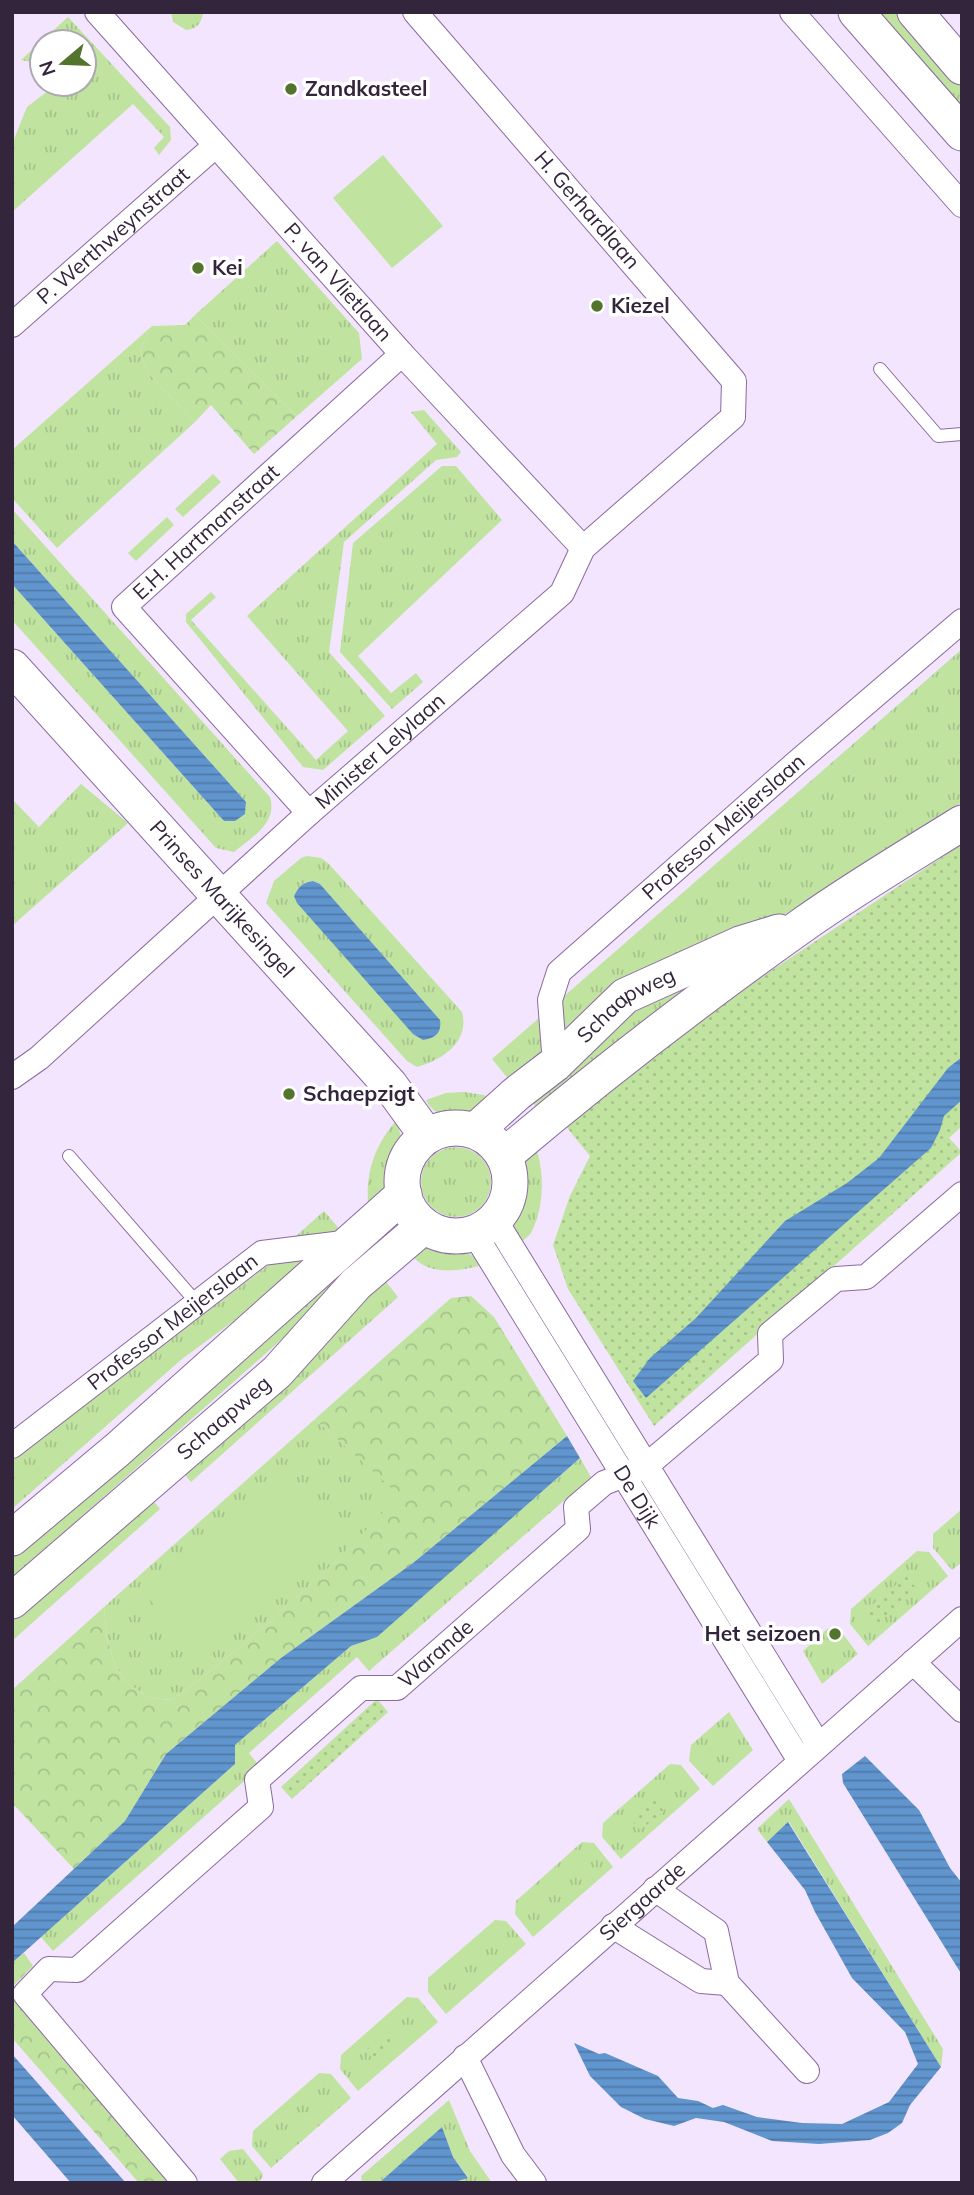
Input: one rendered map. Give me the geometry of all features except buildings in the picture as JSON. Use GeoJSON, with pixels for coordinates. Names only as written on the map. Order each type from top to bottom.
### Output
{"type":"FeatureCollection","features":[{"type":"Feature","properties":{"kind":"street","name":"P. van Vlietlaan"},"geometry":{"type":"LineString","coordinates":[[97,12],[402,354],[583,548]]}},
{"type":"Feature","properties":{"kind":"street","name":"H. Gerhardlaan"},"geometry":{"type":"LineString","coordinates":[[415,12],[734,381],[733,417]]}},
{"type":"Feature","properties":{"kind":"street"},"geometry":{"type":"LineString","coordinates":[[792,12],[962,205]]}},
{"type":"Feature","properties":{"kind":"street"},"geometry":{"type":"LineString","coordinates":[[856,12],[962,134]]}},
{"type":"Feature","properties":{"kind":"street"},"geometry":{"type":"LineString","coordinates":[[915,12],[962,66]]}},
{"type":"Feature","properties":{"kind":"street","name":"P. Werthweynstraat"},"geometry":{"type":"LineString","coordinates":[[12,325],[215,146]]}},
{"type":"Feature","properties":{"kind":"street","name":"E.H. Hartmanstraat"},"geometry":{"type":"LineString","coordinates":[[309,813],[124,607],[402,354]]}},
{"type":"Feature","properties":{"kind":"street","name":"Minister Lelylaan"},"geometry":{"type":"LineString","coordinates":[[12,1077],[39,1058],[309,813],[562,593],[583,548],[733,417]]}},
{"type":"Feature","properties":{"kind":"street","name":"Professor Meijerslaan"},"geometry":{"type":"LineString","coordinates":[[555,1065],[550,1000],[559,972],[962,621]]}},
{"type":"Feature","properties":{"kind":"street","name":"Prinses Marijkesingel"},"geometry":{"type":"LineString","coordinates":[[12,667],[390,1085],[427,1136]]}},
{"type":"Feature","properties":{"kind":"street","name":"Schaapweg"},"geometry":{"type":"LineString","coordinates":[[504,1156],[689,1007],[805,923],[962,823]]}},
{"type":"Feature","properties":{"kind":"street","name":"Schaapweg"},"geometry":{"type":"LineString","coordinates":[[475,1131],[516,1094],[555,1065],[625,996],[740,944],[805,923]]}},
{"type":"Feature","properties":{"kind":"street"},"geometry":{"type":"LineString","coordinates":[[466,1128],[475,1131],[492,1141],[508,1166],[510,1189],[502,1211],[485,1226],[453,1236],[434,1231],[424,1226],[408,1206],[404,1194],[405,1166],[413,1149],[427,1136],[446,1129],[466,1128]]}},
{"type":"Feature","properties":{"kind":"street"},"geometry":{"type":"LineString","coordinates":[[12,1538],[117,1450],[404,1194]]}},
{"type":"Feature","properties":{"kind":"street","name":"Warande"},"geometry":{"type":"LineString","coordinates":[[184,2183],[25,1994],[49,1969],[77,1970],[261,1807],[257,1780],[361,1688],[397,1688],[578,1529],[576,1507],[604,1483],[646,1466],[771,1360],[770,1334],[836,1279],[866,1277],[962,1194]]}},
{"type":"Feature","properties":{"kind":"street","name":"Schaapweg"},"geometry":{"type":"LineString","coordinates":[[12,1601],[277,1372],[356,1283],[424,1226]]}},
{"type":"Feature","properties":{"kind":"street","name":"De Dijk"},"geometry":{"type":"LineString","coordinates":[[485,1226],[646,1466],[818,1744]]}},
{"type":"Feature","properties":{"kind":"street","name":"De Dijk"},"geometry":{"type":"LineString","coordinates":[[485,1226],[623,1476],[712,1615],[800,1761]]}},
{"type":"Feature","properties":{"kind":"street","name":"Professor Meijerslaan"},"geometry":{"type":"LineString","coordinates":[[12,1446],[262,1253],[352,1242]]}},
{"type":"Feature","properties":{"kind":"street","name":"Siergaarde"},"geometry":{"type":"LineString","coordinates":[[327,2182],[962,1619]]}},
{"type":"Feature","properties":{"kind":"street"},"geometry":{"type":"LineString","coordinates":[[913,1662],[962,1710]]}},
{"type":"Feature","properties":{"kind":"street"},"geometry":{"type":"LineString","coordinates":[[655,1889],[716,1931],[727,1983],[807,2071]]}},
{"type":"Feature","properties":{"kind":"street"},"geometry":{"type":"LineString","coordinates":[[613,1926],[701,1981],[727,1983]]}},
{"type":"Feature","properties":{"kind":"street"},"geometry":{"type":"LineString","coordinates":[[466,2057],[513,2155],[534,2183]]}},
{"type":"Feature","properties":{"kind":"lane"},"geometry":{"type":"LineString","coordinates":[[880,369],[938,436],[962,434]]}},
{"type":"Feature","properties":{"kind":"lane"},"geometry":{"type":"LineString","coordinates":[[69,1156],[197,1303]]}},
{"type":"Feature","properties":{"kind":"green space"},"geometry":{"type":"Polygon","coordinates":[[[171,12],[203,14],[198,25],[186,30],[173,22],[171,12]]]}},
{"type":"Feature","properties":{"kind":"green space"},"geometry":{"type":"Polygon","coordinates":[[[874,12],[901,12],[962,81],[962,112],[874,12]]]}},
{"type":"Feature","properties":{"kind":"green space"},"geometry":{"type":"Polygon","coordinates":[[[68,17],[78,28],[56,28],[68,17]]]}},
{"type":"Feature","properties":{"kind":"green space"},"geometry":{"type":"Polygon","coordinates":[[[98,49],[170,127],[171,140],[159,155],[154,148],[164,137],[133,104],[12,212],[12,144],[27,107],[39,98],[98,98],[98,49]]]}},
{"type":"Feature","properties":{"kind":"green space"},"geometry":{"type":"Polygon","coordinates":[[[383,155],[443,226],[392,268],[333,198],[383,155]]]}},
{"type":"Feature","properties":{"kind":"green space"},"geometry":{"type":"Polygon","coordinates":[[[277,241],[359,333],[362,359],[297,416],[195,315],[277,241]]]}},
{"type":"Feature","properties":{"kind":"green space"},"geometry":{"type":"Polygon","coordinates":[[[195,315],[297,416],[254,454],[211,405],[195,422],[147,372],[140,350],[152,326],[185,325],[195,315]]]}},
{"type":"Feature","properties":{"kind":"green space"},"geometry":{"type":"Polygon","coordinates":[[[152,326],[140,350],[147,372],[195,422],[57,548],[12,498],[12,450],[152,326]]]}},
{"type":"Feature","properties":{"kind":"green space"},"geometry":{"type":"Polygon","coordinates":[[[424,410],[461,452],[457,457],[436,460],[344,542],[329,652],[385,716],[323,770],[303,767],[186,622],[186,614],[211,592],[216,597],[191,620],[316,760],[348,731],[247,616],[437,444],[411,412],[424,410]]]}},
{"type":"Feature","properties":{"kind":"green space"},"geometry":{"type":"Polygon","coordinates":[[[442,466],[456,466],[502,520],[358,656],[391,693],[416,673],[423,682],[392,709],[340,652],[353,543],[442,466]]]}},
{"type":"Feature","properties":{"kind":"green space"},"geometry":{"type":"Polygon","coordinates":[[[213,474],[221,482],[183,517],[175,509],[213,474]]]}},
{"type":"Feature","properties":{"kind":"green space"},"geometry":{"type":"Polygon","coordinates":[[[12,509],[270,797],[270,815],[267,822],[234,852],[216,848],[12,620],[12,584],[224,821],[245,814],[246,802],[12,541],[12,509]]]}},
{"type":"Feature","properties":{"kind":"green space"},"geometry":{"type":"Polygon","coordinates":[[[167,517],[174,525],[136,561],[128,553],[167,517]]]}},
{"type":"Feature","properties":{"kind":"green space"},"geometry":{"type":"Polygon","coordinates":[[[962,649],[962,802],[810,902],[775,919],[510,1081],[492,1059],[962,649]]]}},
{"type":"Feature","properties":{"kind":"green space"},"geometry":{"type":"Polygon","coordinates":[[[81,784],[128,823],[12,926],[12,799],[39,827],[81,784]]]}},
{"type":"Feature","properties":{"kind":"green space"},"geometry":{"type":"Polygon","coordinates":[[[962,844],[962,1126],[949,1138],[962,1152],[654,1426],[568,1289],[553,1245],[570,1196],[590,1156],[564,1124],[727,1000],[962,844]]]}},
{"type":"Feature","properties":{"kind":"green space"},"geometry":{"type":"Polygon","coordinates":[[[301,858],[321,858],[328,863],[462,1012],[462,1032],[458,1041],[436,1060],[417,1067],[407,1061],[266,903],[274,881],[301,858]],[[313,881],[303,884],[294,896],[440,1020],[320,884],[313,881]]]}},
{"type":"Feature","properties":{"kind":"green space"},"geometry":{"type":"Polygon","coordinates":[[[746,950],[541,1114],[527,1094],[624,1010],[746,950]]]}},
{"type":"Feature","properties":{"kind":"green space"},"geometry":{"type":"Polygon","coordinates":[[[446,1093],[484,1095],[494,1100],[469,1119],[439,1113],[426,1100],[446,1093]]]}},
{"type":"Feature","properties":{"kind":"green space"},"geometry":{"type":"Polygon","coordinates":[[[394,1123],[398,1124],[401,1138],[390,1177],[386,1188],[369,1211],[368,1187],[372,1164],[394,1123]]]}},
{"type":"Feature","properties":{"kind":"green space"},"geometry":{"type":"Polygon","coordinates":[[[534,1143],[542,1176],[541,1200],[531,1233],[518,1244],[513,1229],[520,1201],[520,1166],[524,1154],[534,1143]]]}},
{"type":"Feature","properties":{"kind":"green space"},"geometry":{"type":"Polygon","coordinates":[[[456,1147],[481,1157],[491,1182],[481,1207],[456,1217],[431,1207],[421,1182],[431,1157],[456,1147]]]}},
{"type":"Feature","properties":{"kind":"green space"},"geometry":{"type":"Polygon","coordinates":[[[324,1211],[342,1232],[296,1237],[296,1236],[324,1211]]]}},
{"type":"Feature","properties":{"kind":"green space"},"geometry":{"type":"Polygon","coordinates":[[[418,1244],[462,1251],[483,1265],[451,1270],[427,1267],[407,1250],[418,1244]]]}},
{"type":"Feature","properties":{"kind":"green space"},"geometry":{"type":"Polygon","coordinates":[[[356,1248],[369,1262],[12,1578],[12,1550],[356,1248]]]}},
{"type":"Feature","properties":{"kind":"green space"},"geometry":{"type":"Polygon","coordinates":[[[326,1253],[182,1359],[12,1509],[12,1460],[275,1260],[326,1253]]]}},
{"type":"Feature","properties":{"kind":"green space"},"geometry":{"type":"Polygon","coordinates":[[[380,1274],[398,1297],[191,1482],[181,1470],[380,1274]]]}},
{"type":"Feature","properties":{"kind":"green space"},"geometry":{"type":"Polygon","coordinates":[[[471,1296],[494,1317],[567,1436],[413,1563],[281,1658],[166,1754],[125,1821],[74,1869],[15,1806],[12,1808],[12,1690],[104,1607],[107,1639],[115,1665],[125,1681],[149,1698],[172,1700],[262,1628],[346,1551],[399,1495],[315,1419],[451,1298],[471,1296]]]}},
{"type":"Feature","properties":{"kind":"green space"},"geometry":{"type":"Polygon","coordinates":[[[315,1419],[400,1495],[319,1577],[233,1653],[172,1700],[149,1698],[125,1681],[115,1665],[107,1639],[104,1607],[315,1419]]]}},
{"type":"Feature","properties":{"kind":"green space"},"geometry":{"type":"Polygon","coordinates":[[[580,1458],[591,1477],[369,1671],[357,1657],[249,1753],[260,1767],[53,1951],[41,1937],[235,1764],[235,1745],[351,1646],[377,1636],[580,1458]]]}},
{"type":"Feature","properties":{"kind":"green space"},"geometry":{"type":"Polygon","coordinates":[[[281,1467],[336,1529],[197,1653],[142,1591],[281,1467]]]}},
{"type":"Feature","properties":{"kind":"green space"},"geometry":{"type":"Polygon","coordinates":[[[150,1497],[160,1509],[12,1641],[12,1621],[150,1497]]]}},
{"type":"Feature","properties":{"kind":"green space"},"geometry":{"type":"Polygon","coordinates":[[[962,1509],[962,1562],[952,1570],[933,1548],[933,1534],[962,1509]]]}},
{"type":"Feature","properties":{"kind":"green space"},"geometry":{"type":"Polygon","coordinates":[[[917,1551],[929,1552],[948,1576],[868,1646],[850,1624],[851,1609],[917,1551]]]}},
{"type":"Feature","properties":{"kind":"green space"},"geometry":{"type":"Polygon","coordinates":[[[906,1576],[917,1589],[875,1626],[864,1612],[906,1576]]]}},
{"type":"Feature","properties":{"kind":"green space"},"geometry":{"type":"Polygon","coordinates":[[[827,1629],[839,1629],[858,1654],[822,1684],[803,1651],[827,1629]]]}},
{"type":"Feature","properties":{"kind":"green space"},"geometry":{"type":"Polygon","coordinates":[[[377,1699],[388,1712],[292,1799],[281,1787],[377,1699]]]}},
{"type":"Feature","properties":{"kind":"green space"},"geometry":{"type":"Polygon","coordinates":[[[729,1712],[753,1750],[713,1786],[689,1761],[691,1745],[729,1712]]]}},
{"type":"Feature","properties":{"kind":"green space"},"geometry":{"type":"Polygon","coordinates":[[[670,1764],[681,1765],[700,1789],[621,1859],[602,1837],[603,1823],[670,1764]]]}},
{"type":"Feature","properties":{"kind":"green space"},"geometry":{"type":"Polygon","coordinates":[[[654,1799],[664,1811],[640,1830],[630,1818],[654,1799]]]}},
{"type":"Feature","properties":{"kind":"green space"},"geometry":{"type":"Polygon","coordinates":[[[789,1799],[943,2049],[941,2067],[789,1822],[767,1842],[757,1829],[789,1799]]]}},
{"type":"Feature","properties":{"kind":"green space"},"geometry":{"type":"Polygon","coordinates":[[[582,1842],[594,1843],[613,1867],[533,1937],[515,1914],[516,1901],[582,1842]]]}},
{"type":"Feature","properties":{"kind":"green space"},"geometry":{"type":"Polygon","coordinates":[[[495,1920],[506,1921],[526,1944],[446,2014],[428,1992],[428,1978],[495,1920]]]}},
{"type":"Feature","properties":{"kind":"green space"},"geometry":{"type":"Polygon","coordinates":[[[24,1953],[33,1966],[12,1987],[12,1963],[24,1953]]]}},
{"type":"Feature","properties":{"kind":"green space"},"geometry":{"type":"Polygon","coordinates":[[[407,1997],[418,1998],[438,2022],[358,2091],[340,2069],[341,2055],[407,1997]]]}},
{"type":"Feature","properties":{"kind":"green space"},"geometry":{"type":"Polygon","coordinates":[[[12,1998],[173,2183],[139,2183],[12,2038],[12,1998]]]}},
{"type":"Feature","properties":{"kind":"green space"},"geometry":{"type":"Polygon","coordinates":[[[389,2030],[399,2043],[375,2062],[366,2050],[389,2030]]]}},
{"type":"Feature","properties":{"kind":"green space"},"geometry":{"type":"Polygon","coordinates":[[[319,2073],[331,2074],[351,2098],[271,2168],[252,2146],[253,2131],[319,2073]]]}},
{"type":"Feature","properties":{"kind":"green space"},"geometry":{"type":"Polygon","coordinates":[[[449,2100],[470,2151],[492,2183],[451,2183],[468,2177],[453,2157],[442,2127],[379,2183],[362,2183],[361,2176],[449,2100]]]}},
{"type":"Feature","properties":{"kind":"green space"},"geometry":{"type":"Polygon","coordinates":[[[243,2149],[263,2174],[257,2183],[239,2183],[220,2159],[229,2151],[243,2149]]]}},
{"type":"Feature","properties":{"kind":"water"},"geometry":{"type":"Polygon","coordinates":[[[12,541],[246,802],[245,814],[235,821],[224,821],[12,584],[12,541]]]}},
{"type":"Feature","properties":{"kind":"water"},"geometry":{"type":"Polygon","coordinates":[[[313,881],[320,884],[440,1020],[439,1032],[423,1040],[413,1034],[297,903],[294,896],[298,890],[303,884],[313,881]]]}},
{"type":"Feature","properties":{"kind":"water"},"geometry":{"type":"Polygon","coordinates":[[[962,1057],[962,1100],[944,1116],[931,1148],[646,1398],[633,1381],[650,1358],[696,1318],[785,1221],[847,1183],[879,1158],[948,1068],[962,1057]]]}},
{"type":"Feature","properties":{"kind":"water"},"geometry":{"type":"Polygon","coordinates":[[[567,1436],[580,1458],[377,1637],[351,1646],[235,1745],[235,1764],[12,1963],[12,1927],[125,1821],[166,1754],[281,1658],[413,1563],[567,1436]]]}},
{"type":"Feature","properties":{"kind":"water"},"geometry":{"type":"Polygon","coordinates":[[[865,1756],[919,1810],[950,1868],[962,1883],[962,1975],[843,1783],[842,1774],[865,1756]]]}},
{"type":"Feature","properties":{"kind":"water"},"geometry":{"type":"Polygon","coordinates":[[[788,1822],[941,2067],[910,2105],[902,2123],[888,2133],[870,2140],[819,2144],[772,2141],[724,2122],[696,2118],[674,2126],[645,2119],[621,2107],[590,2076],[574,2043],[658,2076],[678,2098],[698,2101],[713,2108],[723,2105],[757,2117],[802,2123],[842,2124],[889,2102],[918,2064],[905,2032],[852,1978],[805,1890],[767,1842],[788,1822]]]}},
{"type":"Feature","properties":{"kind":"water"},"geometry":{"type":"Polygon","coordinates":[[[12,2054],[126,2183],[71,2183],[12,2115],[12,2054]]]}},
{"type":"Feature","properties":{"kind":"water"},"geometry":{"type":"Polygon","coordinates":[[[442,2127],[453,2157],[468,2178],[451,2183],[379,2183],[442,2127]]]}},
{"type":"Feature","properties":{"kind":"place","name":"Zandkasteel"},"geometry":{"type":"Point","coordinates":[291,89]}},
{"type":"Feature","properties":{"kind":"place","name":"Kei"},"geometry":{"type":"Point","coordinates":[198,268]}},
{"type":"Feature","properties":{"kind":"place","name":"Kiezel"},"geometry":{"type":"Point","coordinates":[597,306]}},
{"type":"Feature","properties":{"kind":"place","name":"Schaepzigt"},"geometry":{"type":"Point","coordinates":[289,1094]}},
{"type":"Feature","properties":{"kind":"place","name":"Het seizoen"},"geometry":{"type":"Point","coordinates":[835,1634]}}]}
